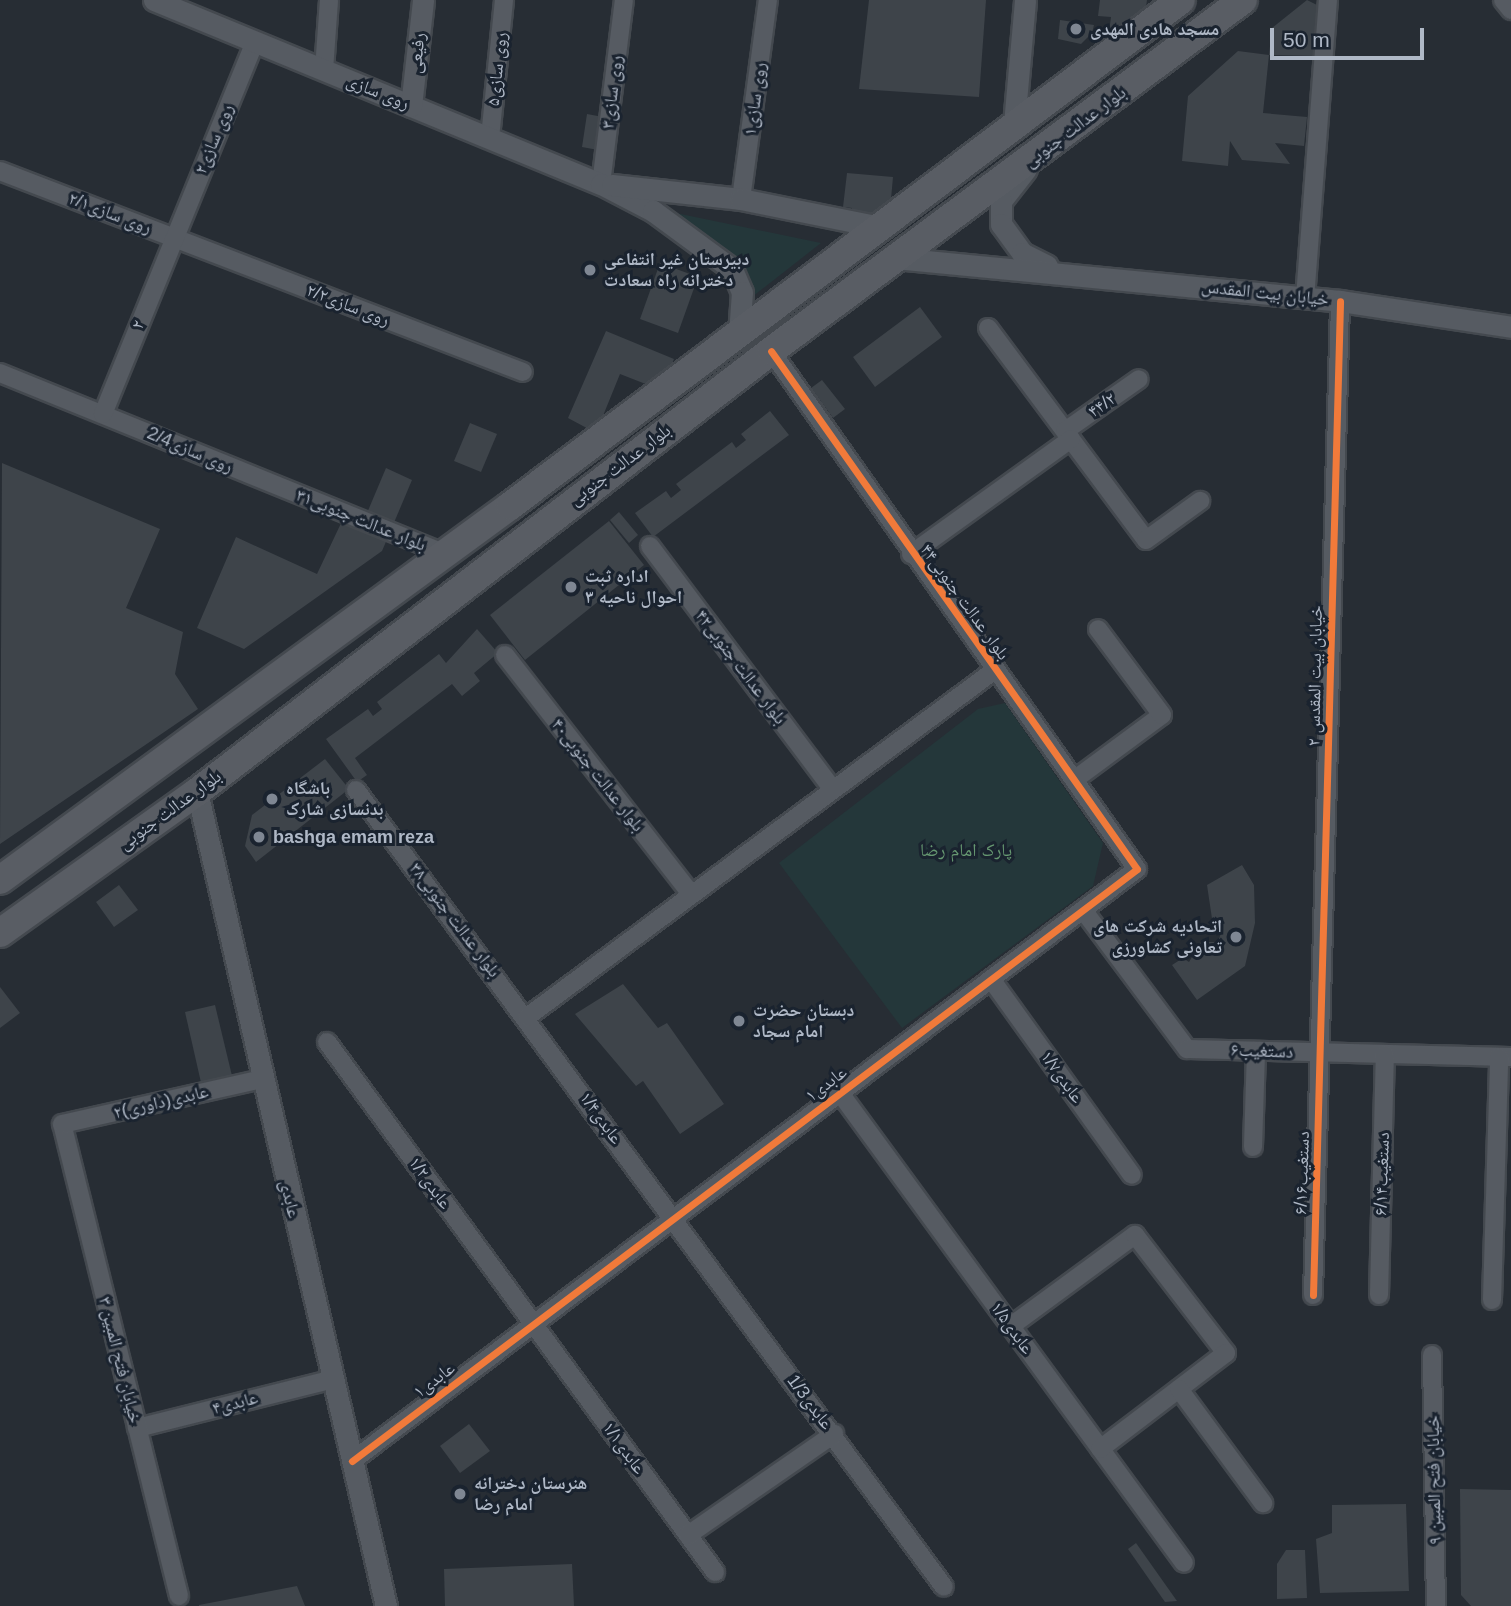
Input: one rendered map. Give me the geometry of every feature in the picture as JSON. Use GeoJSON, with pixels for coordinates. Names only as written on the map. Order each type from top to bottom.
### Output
{"type":"FeatureCollection","features":[{"type":"Feature","properties":{"kind":"main road","name":"بلوار عدالت جنوبی"},"geometry":{"type":"LineString","coordinates":[[0,880],[560,469],[1181,0]]}},
{"type":"Feature","properties":{"kind":"main road","name":"بلوار عدالت جنوبی"},"geometry":{"type":"LineString","coordinates":[[0,933],[197,792],[771,351],[1242,0]]}},
{"type":"Feature","properties":{"kind":"main road"},"geometry":{"type":"LineString","coordinates":[[1124,43],[1146,72]]}},
{"type":"Feature","properties":{"kind":"main road"},"geometry":{"type":"LineString","coordinates":[[560,469],[580,496]]}},
{"type":"Feature","properties":{"kind":"street","name":"روی سازی"},"geometry":{"type":"LineString","coordinates":[[155,0],[185,6],[255,41],[601,184]]}},
{"type":"Feature","properties":{"kind":"street"},"geometry":{"type":"LineString","coordinates":[[324,70],[329,0]]}},
{"type":"Feature","properties":{"kind":"street","name":"رفیعی"},"geometry":{"type":"LineString","coordinates":[[411,106],[423,0]]}},
{"type":"Feature","properties":{"kind":"street","name":"روی سازی۵"},"geometry":{"type":"LineString","coordinates":[[490,138],[504,0]]}},
{"type":"Feature","properties":{"kind":"street","name":"روی سازی۳"},"geometry":{"type":"LineString","coordinates":[[601,184],[624,0]]}},
{"type":"Feature","properties":{"kind":"street","name":"روی سازی۱"},"geometry":{"type":"LineString","coordinates":[[741,199],[768,0]]}},
{"type":"Feature","properties":{"kind":"street"},"geometry":{"type":"LineString","coordinates":[[1014,124],[1024,0]]}},
{"type":"Feature","properties":{"kind":"street"},"geometry":{"type":"LineString","coordinates":[[1305,298],[1328,0]]}},
{"type":"Feature","properties":{"kind":"street"},"geometry":{"type":"LineString","coordinates":[[1503,0],[1511,10]]}},
{"type":"Feature","properties":{"kind":"street","name":"روی سازی۲"},"geometry":{"type":"LineString","coordinates":[[173,237],[255,41]]}},
{"type":"Feature","properties":{"kind":"street"},"geometry":{"type":"LineString","coordinates":[[1036,156],[1001,201],[1000,224],[1022,253],[1059,271]]}},
{"type":"Feature","properties":{"kind":"street","name":"روی سازی۲/۱"},"geometry":{"type":"LineString","coordinates":[[0,171],[173,237]]}},
{"type":"Feature","properties":{"kind":"street"},"geometry":{"type":"LineString","coordinates":[[601,184],[741,199],[880,227]]}},
{"type":"Feature","properties":{"kind":"street"},"geometry":{"type":"LineString","coordinates":[[601,184],[694,237],[732,269],[741,292],[739,334]]}},
{"type":"Feature","properties":{"kind":"street","name":"روی سازی۲/۲"},"geometry":{"type":"LineString","coordinates":[[173,237],[523,372]]}},
{"type":"Feature","properties":{"kind":"street","name":"۲"},"geometry":{"type":"LineString","coordinates":[[103,414],[173,237]]}},
{"type":"Feature","properties":{"kind":"street","name":"خیابان بیت المقدس"},"geometry":{"type":"LineString","coordinates":[[895,258],[1059,271],[1340,301],[1511,326]]}},
{"type":"Feature","properties":{"kind":"street","name":"خیابان بیت المقدس ۲"},"geometry":{"type":"LineString","coordinates":[[1322,1052],[1340,301]]}},
{"type":"Feature","properties":{"kind":"street"},"geometry":{"type":"LineString","coordinates":[[988,328],[1146,540],[1200,501]]}},
{"type":"Feature","properties":{"kind":"street","name":"بلوار عدالت جنوبی۴۴"},"geometry":{"type":"LineString","coordinates":[[771,351],[911,554],[1137,869]]}},
{"type":"Feature","properties":{"kind":"street","name":"روی سازی2/4"},"geometry":{"type":"LineString","coordinates":[[0,373],[276,487]]}},
{"type":"Feature","properties":{"kind":"street","name":"۴۴/۲"},"geometry":{"type":"LineString","coordinates":[[911,554],[1139,379]]}},
{"type":"Feature","properties":{"kind":"street","name":"بلوار عدالت جنوبی۳۱"},"geometry":{"type":"LineString","coordinates":[[276,487],[445,554]]}},
{"type":"Feature","properties":{"kind":"street","name":"بلوار عدالت جنوبی۴۲"},"geometry":{"type":"LineString","coordinates":[[650,546],[832,788]]}},
{"type":"Feature","properties":{"kind":"street"},"geometry":{"type":"LineString","coordinates":[[1074,780],[1162,715],[1098,629]]}},
{"type":"Feature","properties":{"kind":"street","name":"بلوار عدالت جنوبی۴۰"},"geometry":{"type":"LineString","coordinates":[[505,655],[691,894]]}},
{"type":"Feature","properties":{"kind":"street"},"geometry":{"type":"LineString","coordinates":[[527,1017],[832,788],[995,670]]}},
{"type":"Feature","properties":{"kind":"street","name":"بلوار عدالت جنوبی۳۸"},"geometry":{"type":"LineString","coordinates":[[356,790],[527,1017]]}},
{"type":"Feature","properties":{"kind":"street","name":"عابدی"},"geometry":{"type":"LineString","coordinates":[[197,792],[261,1079],[386,1606]]}},
{"type":"Feature","properties":{"kind":"street","name":"۱عابدی"},"geometry":{"type":"LineString","coordinates":[[534,1324],[1137,869]]}},
{"type":"Feature","properties":{"kind":"street","name":"دستغیب۶"},"geometry":{"type":"LineString","coordinates":[[1083,910],[1187,1049],[1505,1057]]}},
{"type":"Feature","properties":{"kind":"street","name":"عابدی۱/۷"},"geometry":{"type":"LineString","coordinates":[[991,979],[1132,1175]]}},
{"type":"Feature","properties":{"kind":"street","name":"عابدی۱/۴"},"geometry":{"type":"LineString","coordinates":[[527,1017],[674,1219]]}},
{"type":"Feature","properties":{"kind":"street","name":"عابدی۱/۲"},"geometry":{"type":"LineString","coordinates":[[327,1041],[534,1324]]}},
{"type":"Feature","properties":{"kind":"street"},"geometry":{"type":"LineString","coordinates":[[1253,1147],[1256,1051]]}},
{"type":"Feature","properties":{"kind":"street","name":"دستغیب۶/۱۶"},"geometry":{"type":"LineString","coordinates":[[1313,1295],[1322,1052]]}},
{"type":"Feature","properties":{"kind":"street","name":"دستغیب۶/۱۴"},"geometry":{"type":"LineString","coordinates":[[1379,1294],[1385,1054]]}},
{"type":"Feature","properties":{"kind":"street"},"geometry":{"type":"LineString","coordinates":[[1492,1300],[1505,1057]]}},
{"type":"Feature","properties":{"kind":"street","name":"۲عابدی(داوری)"},"geometry":{"type":"LineString","coordinates":[[62,1125],[261,1079]]}},
{"type":"Feature","properties":{"kind":"street","name":"عابدی۱/۵"},"geometry":{"type":"LineString","coordinates":[[840,1093],[1184,1563]]}},
{"type":"Feature","properties":{"kind":"street","name":"خیابان فتح المبین ۳"},"geometry":{"type":"LineString","coordinates":[[62,1125],[179,1596]]}},
{"type":"Feature","properties":{"kind":"street","name":"عابدی1/3"},"geometry":{"type":"LineString","coordinates":[[674,1219],[944,1587]]}},
{"type":"Feature","properties":{"kind":"street"},"geometry":{"type":"LineString","coordinates":[[1011,1326],[1135,1235],[1226,1353],[1100,1449]]}},
{"type":"Feature","properties":{"kind":"street","name":"عابدی۱"},"geometry":{"type":"LineString","coordinates":[[352,1461],[534,1324]]}},
{"type":"Feature","properties":{"kind":"street","name":"عابدی۱/۱"},"geometry":{"type":"LineString","coordinates":[[534,1324],[715,1572]]}},
{"type":"Feature","properties":{"kind":"street","name":"خیابان فتح المبین ۹"},"geometry":{"type":"LineString","coordinates":[[1432,1355],[1436,1606]]}},
{"type":"Feature","properties":{"kind":"street","name":"عابدی۴"},"geometry":{"type":"LineString","coordinates":[[137,1428],[333,1379]]}},
{"type":"Feature","properties":{"kind":"street"},"geometry":{"type":"LineString","coordinates":[[1179,1390],[1263,1503]]}},
{"type":"Feature","properties":{"kind":"street"},"geometry":{"type":"LineString","coordinates":[[688,1535],[834,1434]]}},
{"type":"Feature","properties":{"kind":"green space"},"geometry":{"type":"Polygon","coordinates":[[[666,211],[821,243],[752,297],[744,271],[666,211]]]}},
{"type":"Feature","properties":{"kind":"green space","name":"پارک امام رضا"},"geometry":{"type":"Polygon","coordinates":[[[1005,703],[1103,843],[1093,886],[902,1028],[779,863],[978,709],[1005,703]]]}},
{"type":"Feature","properties":{"kind":"building"},"geometry":{"type":"Polygon","coordinates":[[[869,0],[986,0],[979,97],[859,89],[869,0]]]}},
{"type":"Feature","properties":{"kind":"building"},"geometry":{"type":"Polygon","coordinates":[[[1100,0],[1147,0],[1144,22],[1107,47],[1111,17],[1098,16],[1100,0]]]}},
{"type":"Feature","properties":{"kind":"building"},"geometry":{"type":"Polygon","coordinates":[[[1307,0],[1319,6],[1314,56],[1269,55],[1272,28],[1307,0]]]}},
{"type":"Feature","properties":{"kind":"building","name":"مسجد هادی المهدی"},"geometry":{"type":"Polygon","coordinates":[[[1060,20],[1094,25],[1092,33],[1081,44],[1058,39],[1060,20]]]}},
{"type":"Feature","properties":{"kind":"building"},"geometry":{"type":"Polygon","coordinates":[[[1238,51],[1269,55],[1263,113],[1307,117],[1304,146],[1275,143],[1290,164],[1242,160],[1230,141],[1228,166],[1182,161],[1188,96],[1238,51]]]}},
{"type":"Feature","properties":{"kind":"building"},"geometry":{"type":"Polygon","coordinates":[[[587,114],[603,117],[598,150],[582,147],[587,114]]]}},
{"type":"Feature","properties":{"kind":"building"},"geometry":{"type":"Polygon","coordinates":[[[847,173],[893,177],[890,210],[875,221],[851,219],[852,208],[843,207],[847,173]]]}},
{"type":"Feature","properties":{"kind":"building"},"geometry":{"type":"Polygon","coordinates":[[[660,263],[698,277],[678,333],[640,319],[660,263]]]}},
{"type":"Feature","properties":{"kind":"building"},"geometry":{"type":"Polygon","coordinates":[[[920,307],[942,337],[875,387],[853,357],[920,307]]]}},
{"type":"Feature","properties":{"kind":"building"},"geometry":{"type":"Polygon","coordinates":[[[606,331],[674,359],[661,390],[620,374],[596,433],[568,418],[606,331]]]}},
{"type":"Feature","properties":{"kind":"building"},"geometry":{"type":"Polygon","coordinates":[[[822,380],[845,409],[833,418],[811,388],[822,380]]]}},
{"type":"Feature","properties":{"kind":"building"},"geometry":{"type":"Polygon","coordinates":[[[770,411],[789,435],[653,537],[635,513],[666,491],[671,498],[681,490],[676,484],[732,442],[736,448],[746,440],[741,434],[770,411]]]}},
{"type":"Feature","properties":{"kind":"building"},"geometry":{"type":"Polygon","coordinates":[[[470,423],[497,434],[481,472],[454,461],[470,423]]]}},
{"type":"Feature","properties":{"kind":"building"},"geometry":{"type":"Polygon","coordinates":[[[2,463],[160,529],[126,608],[183,632],[175,674],[198,709],[0,844],[2,463]]]}},
{"type":"Feature","properties":{"kind":"building"},"geometry":{"type":"Polygon","coordinates":[[[386,468],[412,480],[393,525],[367,513],[386,468]]]}},
{"type":"Feature","properties":{"kind":"building"},"geometry":{"type":"Polygon","coordinates":[[[619,512],[638,535],[629,543],[610,520],[619,512]]]}},
{"type":"Feature","properties":{"kind":"building"},"geometry":{"type":"Polygon","coordinates":[[[343,519],[388,537],[382,551],[244,649],[197,628],[236,537],[317,574],[343,519]]]}},
{"type":"Feature","properties":{"kind":"building","name":"اداره ثبت احوال ناحیه ۳"},"geometry":{"type":"Polygon","coordinates":[[[609,521],[644,565],[525,660],[490,615],[609,521]]]}},
{"type":"Feature","properties":{"kind":"building"},"geometry":{"type":"Polygon","coordinates":[[[477,629],[498,653],[474,673],[480,681],[462,696],[452,684],[355,758],[367,775],[357,782],[326,739],[368,709],[373,716],[382,709],[377,702],[439,654],[446,663],[477,629]]]}},
{"type":"Feature","properties":{"kind":"building"},"geometry":{"type":"Polygon","coordinates":[[[325,759],[349,789],[256,862],[245,846],[252,815],[325,759]]]}},
{"type":"Feature","properties":{"kind":"building","name":"اتحادیه شرکت های تعاونی کشاورزی"},"geometry":{"type":"Polygon","coordinates":[[[1242,865],[1254,885],[1255,923],[1245,966],[1197,1000],[1172,965],[1183,958],[1189,962],[1201,942],[1218,942],[1222,930],[1214,932],[1207,885],[1242,865]]]}},
{"type":"Feature","properties":{"kind":"building"},"geometry":{"type":"Polygon","coordinates":[[[119,885],[138,910],[114,927],[96,902],[119,885]]]}},
{"type":"Feature","properties":{"kind":"building"},"geometry":{"type":"Polygon","coordinates":[[[623,984],[658,1028],[667,1023],[724,1104],[680,1134],[643,1081],[636,1086],[575,1014],[623,984]]]}},
{"type":"Feature","properties":{"kind":"building"},"geometry":{"type":"Polygon","coordinates":[[[0,987],[20,1013],[0,1028],[0,987]]]}},
{"type":"Feature","properties":{"kind":"building"},"geometry":{"type":"Polygon","coordinates":[[[215,1005],[233,1080],[202,1087],[185,1012],[215,1005]]]}},
{"type":"Feature","properties":{"kind":"building"},"geometry":{"type":"Polygon","coordinates":[[[469,1424],[490,1451],[460,1473],[440,1446],[469,1424]]]}},
{"type":"Feature","properties":{"kind":"building"},"geometry":{"type":"Polygon","coordinates":[[[1460,1489],[1511,1490],[1511,1606],[1471,1606],[1461,1595],[1460,1489]]]}},
{"type":"Feature","properties":{"kind":"building"},"geometry":{"type":"Polygon","coordinates":[[[1406,1504],[1409,1591],[1320,1593],[1316,1539],[1332,1533],[1332,1505],[1406,1504]]]}},
{"type":"Feature","properties":{"kind":"building"},"geometry":{"type":"Polygon","coordinates":[[[1136,1543],[1177,1601],[1165,1602],[1128,1549],[1136,1543]]]}},
{"type":"Feature","properties":{"kind":"building"},"geometry":{"type":"Polygon","coordinates":[[[1286,1550],[1305,1550],[1307,1598],[1277,1599],[1277,1564],[1286,1550]]]}},
{"type":"Feature","properties":{"kind":"building"},"geometry":{"type":"Polygon","coordinates":[[[572,1564],[574,1606],[445,1606],[444,1569],[572,1564]]]}},
{"type":"Feature","properties":{"kind":"building"},"geometry":{"type":"Polygon","coordinates":[[[297,1586],[305,1606],[199,1606],[199,1605],[297,1586]]]}},
{"type":"Feature","properties":{"kind":"cycle path"},"geometry":{"type":"LineString","coordinates":[[1313,1295],[1340,301]]}},
{"type":"Feature","properties":{"kind":"cycle path"},"geometry":{"type":"LineString","coordinates":[[352,1461],[1137,869],[771,351]]}},
{"type":"Feature","properties":{"kind":"place","name":"مسجد هادی المهدی"},"geometry":{"type":"Point","coordinates":[1076,29]}},
{"type":"Feature","properties":{"kind":"place","name":"دبیرستان غیر انتفاعی دخترانه راه سعادت"},"geometry":{"type":"Point","coordinates":[590,270]}},
{"type":"Feature","properties":{"kind":"place","name":"اداره ثبت احوال ناحیه ۳"},"geometry":{"type":"Point","coordinates":[571,587]}},
{"type":"Feature","properties":{"kind":"place","name":"باشگاه بدنسازی شارک"},"geometry":{"type":"Point","coordinates":[272,799]}},
{"type":"Feature","properties":{"kind":"place","name":"bashga emam reza"},"geometry":{"type":"Point","coordinates":[259,837]}},
{"type":"Feature","properties":{"kind":"place","name":"اتحادیه شرکت های تعاونی کشاورزی"},"geometry":{"type":"Point","coordinates":[1236,937]}},
{"type":"Feature","properties":{"kind":"place","name":"دبستان حضرت امام سجاد"},"geometry":{"type":"Point","coordinates":[739,1021]}},
{"type":"Feature","properties":{"kind":"place","name":"هنرستان دخترانه امام رضا"},"geometry":{"type":"Point","coordinates":[460,1494]}}]}
